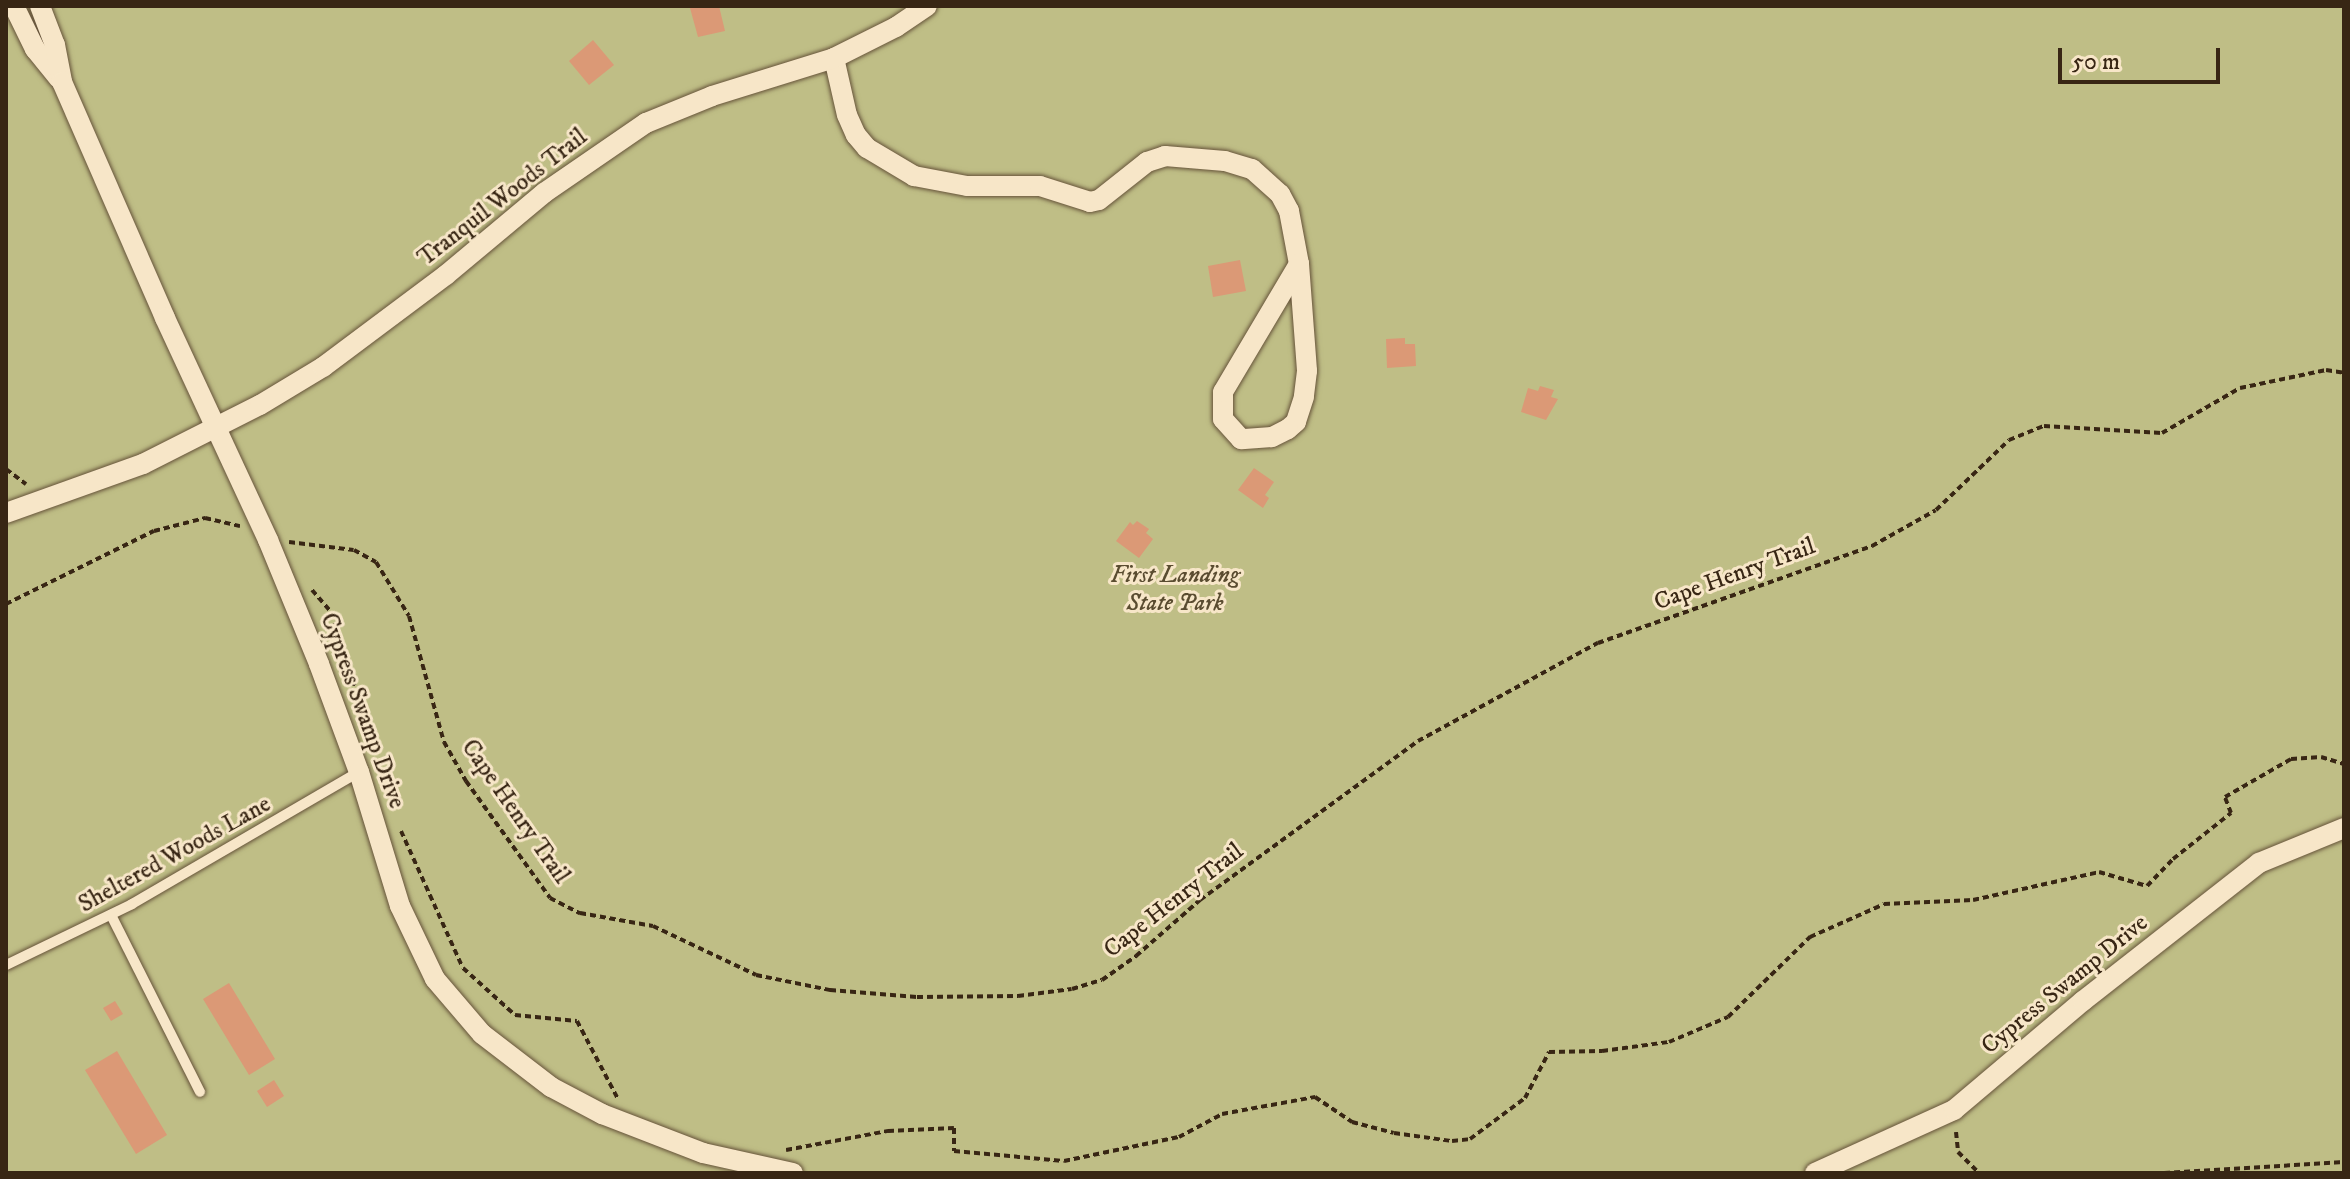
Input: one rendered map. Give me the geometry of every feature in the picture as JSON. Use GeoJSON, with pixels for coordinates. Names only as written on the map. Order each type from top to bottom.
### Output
{"type":"FeatureCollection","features":[{"type":"Feature","properties":{"kind":"street","name":"Cypress Swamp Drive"},"geometry":{"type":"LineString","coordinates":[[14,6],[35,49],[62,82]]}},
{"type":"Feature","properties":{"kind":"street","name":"Cypress Swamp Drive"},"geometry":{"type":"LineString","coordinates":[[40,6],[55,45],[62,82],[268,540],[359,772],[415,943],[435,979],[482,1034],[540,1079],[602,1114],[703,1153],[793,1173]]}},
{"type":"Feature","properties":{"kind":"street","name":"Tranquil Woods Trail"},"geometry":{"type":"LineString","coordinates":[[6,513],[143,464],[217,428],[323,367],[383,325],[544,193],[646,123],[712,96],[834,58],[896,27],[927,6]]}},
{"type":"Feature","properties":{"kind":"street"},"geometry":{"type":"LineString","coordinates":[[834,58],[847,115],[856,135],[867,148],[914,176],[967,186],[1040,186],[1090,202],[1099,200],[1134,169],[1165,156],[1225,161],[1252,169],[1280,194],[1289,211],[1299,264],[1307,371],[1296,422],[1272,437],[1241,439],[1223,419],[1223,392],[1299,264]]}},
{"type":"Feature","properties":{"kind":"street","name":"Cypress Swamp Drive"},"geometry":{"type":"LineString","coordinates":[[1815,1173],[1954,1110],[2083,1001],[2259,863],[2344,828]]}},
{"type":"Feature","properties":{"kind":"lane","name":"Sheltered Woods Lane"},"geometry":{"type":"LineString","coordinates":[[6,965],[111,915],[286,817],[359,772]]}},
{"type":"Feature","properties":{"kind":"lane"},"geometry":{"type":"LineString","coordinates":[[111,915],[200,1092]]}},
{"type":"Feature","properties":{"kind":"path","name":"Cape Henry Trail"},"geometry":{"type":"LineString","coordinates":[[6,604],[154,531],[205,518],[235,524],[268,540],[354,550],[376,562],[409,616],[444,742],[466,781],[550,898],[580,913],[653,926],[756,975],[830,990],[917,997],[1018,996],[1072,989],[1102,980],[1136,956],[1200,900],[1418,741],[1598,643],[1872,546],[1936,510],[2009,440],[2044,426],[2162,433],[2240,388],[2326,370],[2344,373]]}},
{"type":"Feature","properties":{"kind":"path"},"geometry":{"type":"LineString","coordinates":[[305,581],[332,613],[374,748]]}},
{"type":"Feature","properties":{"kind":"path"},"geometry":{"type":"LineString","coordinates":[[778,1151],[888,1131],[954,1128],[954,1151],[1064,1161],[1179,1137],[1222,1114],[1315,1097],[1352,1122],[1394,1133],[1452,1141],[1470,1139],[1525,1098],[1549,1052],[1602,1051],[1669,1042],[1728,1017],[1810,937],[1884,904],[1973,900],[2099,872],[2147,886],[2173,859],[2231,813],[2225,797],[2291,759],[2321,757],[2344,764]]}},
{"type":"Feature","properties":{"kind":"path"},"geometry":{"type":"LineString","coordinates":[[397,823],[463,968],[515,1015],[577,1021],[620,1102]]}},
{"type":"Feature","properties":{"kind":"path"},"geometry":{"type":"LineString","coordinates":[[1954,1110],[1958,1152],[1979,1173]]}},
{"type":"Feature","properties":{"kind":"path"},"geometry":{"type":"LineString","coordinates":[[2164,1173],[2344,1162]]}},
{"type":"Feature","properties":{"kind":"green space","name":"First Landing State Park"},"geometry":{"type":"Polygon","coordinates":[[[6,6],[2344,6],[2344,1173],[6,1173],[6,6]]]}},
{"type":"Feature","properties":{"kind":"building"},"geometry":{"type":"Polygon","coordinates":[[[719,6],[725,31],[698,37],[690,8],[719,6]]]}},
{"type":"Feature","properties":{"kind":"building"},"geometry":{"type":"Polygon","coordinates":[[[593,40],[614,65],[589,85],[569,61],[593,40]]]}},
{"type":"Feature","properties":{"kind":"building"},"geometry":{"type":"Polygon","coordinates":[[[1240,260],[1246,291],[1213,297],[1208,266],[1240,260]]]}},
{"type":"Feature","properties":{"kind":"building"},"geometry":{"type":"Polygon","coordinates":[[[1405,338],[1405,344],[1415,344],[1416,366],[1387,368],[1386,339],[1405,338]]]}},
{"type":"Feature","properties":{"kind":"building"},"geometry":{"type":"Polygon","coordinates":[[[1540,386],[1554,390],[1551,397],[1558,399],[1546,420],[1521,412],[1528,388],[1538,391],[1540,386]]]}},
{"type":"Feature","properties":{"kind":"building"},"geometry":{"type":"Polygon","coordinates":[[[1254,468],[1274,482],[1265,495],[1269,498],[1263,508],[1238,490],[1254,468]]]}},
{"type":"Feature","properties":{"kind":"building"},"geometry":{"type":"Polygon","coordinates":[[[1137,521],[1149,529],[1146,533],[1153,539],[1139,558],[1116,541],[1130,522],[1133,525],[1137,521]]]}},
{"type":"Feature","properties":{"kind":"building"},"geometry":{"type":"Polygon","coordinates":[[[229,983],[275,1059],[249,1075],[203,999],[229,983]]]}},
{"type":"Feature","properties":{"kind":"building"},"geometry":{"type":"Polygon","coordinates":[[[115,1001],[123,1014],[111,1021],[103,1008],[115,1001]]]}},
{"type":"Feature","properties":{"kind":"building"},"geometry":{"type":"Polygon","coordinates":[[[117,1051],[167,1135],[136,1154],[85,1070],[117,1051]]]}},
{"type":"Feature","properties":{"kind":"building"},"geometry":{"type":"Polygon","coordinates":[[[274,1080],[284,1096],[267,1107],[257,1091],[274,1080]]]}}]}
